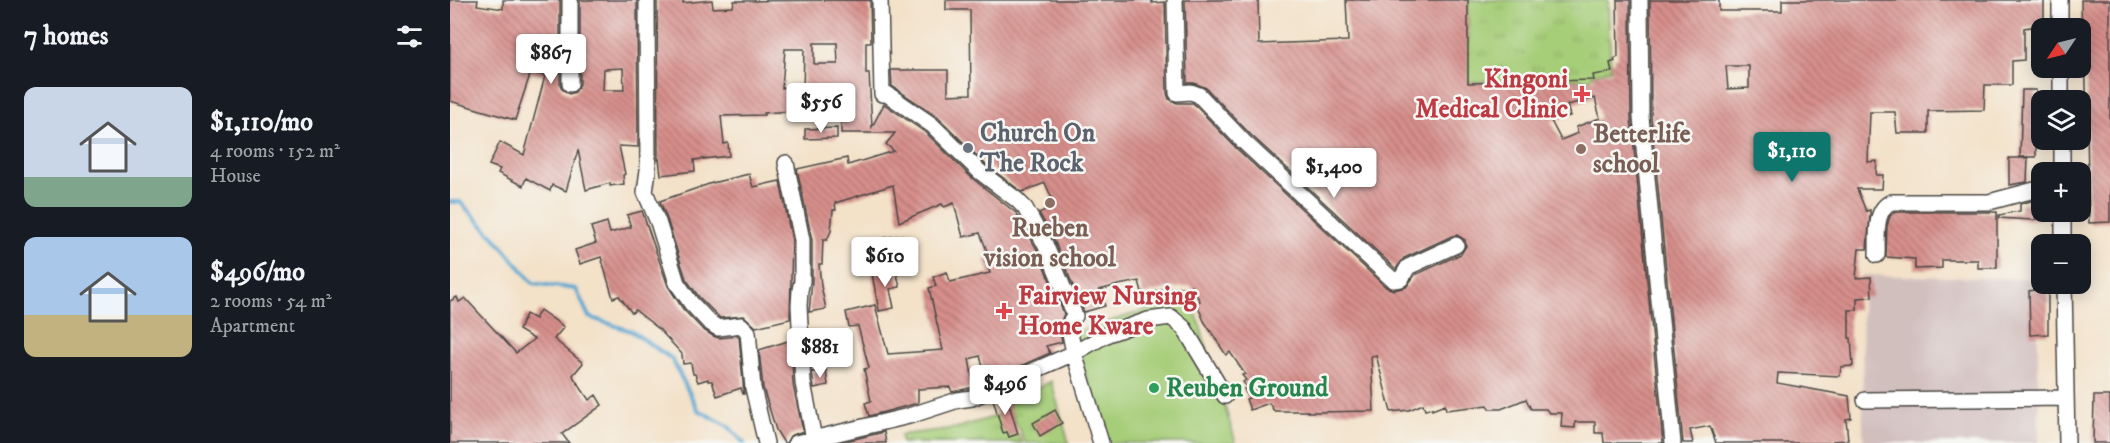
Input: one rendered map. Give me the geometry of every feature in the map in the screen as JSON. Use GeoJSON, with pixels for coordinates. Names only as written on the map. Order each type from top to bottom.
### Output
{"type":"FeatureCollection","features":[{"type":"Feature","properties":{"kind":"street"},"geometry":{"type":"LineString","coordinates":[[570,0],[570,84]]}},
{"type":"Feature","properties":{"kind":"street"},"geometry":{"type":"LineString","coordinates":[[647,0],[648,170],[645,192],[658,222],[676,281],[691,303],[718,328],[741,325],[748,332],[753,388],[766,443]]}},
{"type":"Feature","properties":{"kind":"street"},"geometry":{"type":"LineString","coordinates":[[880,0],[882,94],[887,94],[932,124],[979,171],[1025,208],[1045,244],[1076,316],[1071,320],[1069,328],[1074,353],[1101,443]]}},
{"type":"Feature","properties":{"kind":"street"},"geometry":{"type":"LineString","coordinates":[[1175,0],[1177,93],[1191,92],[1199,96],[1244,142],[1393,280],[1401,279],[1408,267],[1456,245]]}},
{"type":"Feature","properties":{"kind":"street"},"geometry":{"type":"LineString","coordinates":[[1640,0],[1641,117],[1672,443]]}},
{"type":"Feature","properties":{"kind":"street"},"geometry":{"type":"LineString","coordinates":[[2060,0],[2060,18]]}},
{"type":"Feature","properties":{"kind":"street"},"geometry":{"type":"LineString","coordinates":[[786,163],[802,240],[802,281],[799,306],[802,383],[814,439]]}},
{"type":"Feature","properties":{"kind":"street"},"geometry":{"type":"LineString","coordinates":[[1877,255],[1879,219],[1881,209],[1886,204],[1892,202],[1989,202],[2031,191]]}},
{"type":"Feature","properties":{"kind":"street"},"geometry":{"type":"LineString","coordinates":[[2064,294],[2067,443]]}},
{"type":"Feature","properties":{"kind":"street"},"geometry":{"type":"LineString","coordinates":[[796,443],[909,416],[958,400],[972,398],[1074,353],[1108,334],[1148,320],[1171,317],[1184,328],[1226,396]]}},
{"type":"Feature","properties":{"kind":"street"},"geometry":{"type":"LineString","coordinates":[[1865,400],[2066,398]]}},
{"type":"Feature","properties":{"kind":"shaded area"},"geometry":{"type":"Polygon","coordinates":[[[1862,275],[2031,279],[2031,294],[2037,294],[2039,443],[1863,443],[1862,275]]]}},
{"type":"Feature","properties":{"kind":"green space"},"geometry":{"type":"Polygon","coordinates":[[[1468,0],[1608,0],[1611,70],[1593,74],[1591,79],[1468,82],[1468,0]]]}},
{"type":"Feature","properties":{"kind":"green space","name":"Reuben Ground"},"geometry":{"type":"Polygon","coordinates":[[[1191,296],[1236,443],[1108,443],[1072,333],[1191,296]]]}},
{"type":"Feature","properties":{"kind":"green space"},"geometry":{"type":"Polygon","coordinates":[[[1051,381],[1069,443],[1025,443],[1008,405],[1051,381]]]}},
{"type":"Feature","properties":{"kind":"green space"},"geometry":{"type":"Polygon","coordinates":[[[1007,413],[1022,443],[902,443],[900,435],[956,428],[1007,413]]]}},
{"type":"Feature","properties":{"kind":"building"},"geometry":{"type":"Polygon","coordinates":[[[450,0],[478,0],[477,5],[503,9],[503,0],[560,0],[560,84],[562,89],[569,94],[575,92],[580,84],[580,0],[637,0],[638,147],[619,146],[625,174],[623,175],[624,184],[610,186],[610,183],[586,190],[578,150],[566,191],[552,185],[550,191],[526,178],[523,186],[498,173],[500,169],[489,165],[500,142],[524,155],[545,76],[531,72],[515,120],[450,101],[450,0]],[[623,68],[604,69],[603,90],[624,90],[623,68]]]}},
{"type":"Feature","properties":{"kind":"building"},"geometry":{"type":"Polygon","coordinates":[[[657,0],[683,0],[683,3],[712,0],[713,8],[733,7],[734,1],[870,0],[871,42],[866,42],[866,73],[869,73],[872,127],[884,104],[926,133],[972,178],[1016,213],[1036,248],[1064,314],[1059,326],[1062,342],[1046,346],[1050,353],[1004,373],[1002,371],[1000,375],[987,381],[980,356],[969,359],[974,387],[952,392],[950,387],[918,389],[918,403],[869,416],[865,403],[871,401],[864,369],[869,368],[858,326],[849,327],[846,312],[875,305],[888,354],[943,350],[929,288],[936,286],[933,277],[947,272],[950,282],[990,273],[985,260],[989,256],[980,233],[963,237],[954,203],[944,207],[942,204],[899,222],[893,185],[835,203],[836,210],[833,210],[831,231],[827,240],[823,240],[822,264],[819,264],[826,309],[809,312],[812,240],[797,169],[847,158],[848,165],[894,151],[886,144],[895,133],[841,133],[841,103],[837,103],[837,95],[803,93],[804,49],[785,49],[782,88],[790,87],[792,111],[764,113],[764,115],[721,116],[724,144],[728,143],[729,156],[694,160],[695,171],[661,175],[658,160],[657,0]],[[814,43],[814,64],[838,64],[837,43],[814,43]]]}},
{"type":"Feature","properties":{"kind":"building"},"geometry":{"type":"Polygon","coordinates":[[[946,0],[1152,0],[1152,3],[1165,2],[1169,99],[1177,103],[1193,103],[1237,149],[1386,287],[1394,290],[1406,287],[1415,275],[1461,254],[1466,246],[1465,240],[1457,235],[1452,236],[1404,258],[1396,269],[1251,135],[1206,88],[1187,83],[1185,0],[1258,0],[1259,44],[1348,41],[1346,0],[1468,0],[1468,83],[1594,80],[1593,75],[1612,72],[1610,63],[1618,57],[1617,0],[1630,0],[1631,118],[1663,443],[1604,443],[1603,433],[1595,433],[1595,422],[1575,422],[1575,428],[1561,427],[1562,413],[1549,413],[1546,409],[1531,409],[1526,399],[1501,409],[1489,409],[1488,405],[1446,410],[1445,405],[1425,410],[1423,404],[1409,410],[1391,412],[1376,355],[1371,356],[1374,411],[1274,411],[1269,403],[1250,410],[1246,399],[1249,398],[1244,389],[1247,388],[1243,382],[1246,380],[1242,375],[1245,374],[1230,352],[1226,355],[1204,321],[1196,302],[1200,301],[1191,286],[1165,289],[1143,295],[1139,281],[1118,285],[1099,290],[1105,306],[1084,312],[1054,240],[1039,213],[1055,205],[1045,183],[1022,192],[985,164],[938,117],[892,86],[891,70],[948,70],[948,95],[971,94],[970,10],[946,10],[946,0]],[[1595,98],[1567,105],[1570,116],[1551,121],[1561,140],[1578,133],[1576,127],[1600,118],[1595,98]]]}},
{"type":"Feature","properties":{"kind":"building"},"geometry":{"type":"Polygon","coordinates":[[[1650,0],[1719,0],[1719,11],[1782,11],[1782,0],[2044,0],[2044,18],[2031,18],[2031,27],[2024,28],[2024,60],[2012,61],[2012,85],[1985,85],[1984,110],[1928,111],[1928,133],[1897,133],[1895,112],[1870,112],[1868,162],[1877,161],[1876,175],[1883,175],[1882,189],[1857,189],[1866,211],[1870,210],[1870,214],[1867,249],[1859,249],[1856,278],[1871,277],[1872,297],[1857,298],[1857,310],[1849,310],[1849,338],[1851,338],[1853,366],[1841,367],[1840,376],[1778,373],[1777,383],[1849,396],[1851,418],[1846,419],[1848,440],[1833,441],[1833,443],[1716,443],[1710,426],[1690,430],[1693,443],[1683,443],[1651,116],[1650,0]],[[1726,66],[1728,89],[1749,88],[1749,66],[1726,66]]]}},
{"type":"Feature","properties":{"kind":"building"},"geometry":{"type":"Polygon","coordinates":[[[2081,0],[2110,0],[2110,222],[2089,223],[2091,222],[2091,162],[2088,162],[2087,150],[2091,150],[2091,90],[2086,90],[2086,78],[2091,78],[2091,18],[2081,18],[2081,0]]]}},
{"type":"Feature","properties":{"kind":"building"},"geometry":{"type":"Polygon","coordinates":[[[2022,90],[2031,90],[2031,150],[2036,150],[2036,157],[2020,157],[2022,90]]]}},
{"type":"Feature","properties":{"kind":"building"},"geometry":{"type":"Polygon","coordinates":[[[837,128],[837,138],[805,139],[805,129],[837,128]]]}},
{"type":"Feature","properties":{"kind":"building"},"geometry":{"type":"Polygon","coordinates":[[[2009,158],[2028,158],[2027,182],[2009,185],[2009,158]]]}},
{"type":"Feature","properties":{"kind":"building"},"geometry":{"type":"Polygon","coordinates":[[[749,174],[753,187],[780,181],[792,241],[790,319],[756,327],[744,316],[720,318],[699,297],[686,279],[660,201],[712,183],[749,174]]]}},
{"type":"Feature","properties":{"kind":"building"},"geometry":{"type":"Polygon","coordinates":[[[2031,201],[2031,220],[1999,218],[1999,215],[2020,211],[2020,204],[2031,201]]]}},
{"type":"Feature","properties":{"kind":"building"},"geometry":{"type":"Polygon","coordinates":[[[642,211],[668,286],[683,309],[702,329],[713,336],[719,338],[739,336],[744,394],[741,388],[717,396],[712,381],[708,379],[698,382],[693,374],[691,363],[683,364],[682,354],[659,329],[635,310],[632,313],[619,296],[613,298],[601,257],[580,264],[575,250],[596,243],[591,227],[607,222],[610,233],[631,227],[627,215],[642,211]]]}},
{"type":"Feature","properties":{"kind":"building"},"geometry":{"type":"Polygon","coordinates":[[[1895,212],[1997,212],[1997,268],[1978,268],[1978,260],[1942,260],[1942,268],[1915,269],[1915,259],[1886,257],[1887,226],[1890,216],[1895,212]]]}},
{"type":"Feature","properties":{"kind":"building"},"geometry":{"type":"Polygon","coordinates":[[[903,235],[907,254],[887,258],[883,238],[903,235]]]}},
{"type":"Feature","properties":{"kind":"building"},"geometry":{"type":"Polygon","coordinates":[[[896,270],[900,287],[890,289],[894,308],[879,311],[872,274],[896,270]]]}},
{"type":"Feature","properties":{"kind":"building"},"geometry":{"type":"Polygon","coordinates":[[[2029,291],[2031,291],[2031,294],[2048,294],[2048,334],[2030,335],[2029,291]]]}},
{"type":"Feature","properties":{"kind":"building"},"geometry":{"type":"Polygon","coordinates":[[[457,297],[459,302],[465,298],[516,353],[534,339],[519,330],[526,314],[535,319],[540,310],[564,327],[554,339],[583,363],[573,375],[574,378],[589,400],[596,395],[602,405],[562,434],[569,443],[450,443],[450,301],[457,297]]]}},
{"type":"Feature","properties":{"kind":"building"},"geometry":{"type":"Polygon","coordinates":[[[788,341],[792,355],[793,385],[803,431],[790,436],[784,443],[776,430],[763,388],[759,350],[788,341]]]}},
{"type":"Feature","properties":{"kind":"building"},"geometry":{"type":"Polygon","coordinates":[[[826,370],[828,385],[814,388],[812,372],[826,370]]]}},
{"type":"Feature","properties":{"kind":"building"},"geometry":{"type":"Polygon","coordinates":[[[1006,394],[1018,434],[1009,437],[1007,432],[1003,433],[993,399],[1006,394]]]}},
{"type":"Feature","properties":{"kind":"building"},"geometry":{"type":"Polygon","coordinates":[[[2094,396],[2110,396],[2110,443],[2093,443],[2094,396]]]}},
{"type":"Feature","properties":{"kind":"building"},"geometry":{"type":"Polygon","coordinates":[[[1055,410],[1062,423],[1040,436],[1033,423],[1055,410]]]}},
{"type":"Feature","properties":{"kind":"building"},"geometry":{"type":"Polygon","coordinates":[[[884,432],[886,443],[838,443],[884,432]]]}},
{"type":"Feature","properties":{"kind":"waterway"},"geometry":{"type":"LineString","coordinates":[[450,202],[460,202],[496,239],[533,283],[576,289],[589,317],[631,331],[672,359],[698,410],[728,426],[744,443]]}},
{"type":"Feature","properties":{"kind":"place","name":"Kingoni Medical Clinic"},"geometry":{"type":"Point","coordinates":[1582,94]}},
{"type":"Feature","properties":{"kind":"place","name":"Church On The Rock"},"geometry":{"type":"Point","coordinates":[968,148]}},
{"type":"Feature","properties":{"kind":"place","name":"Betterlife school"},"geometry":{"type":"Point","coordinates":[1581,149]}},
{"type":"Feature","properties":{"kind":"place","name":"Rueben vision school"},"geometry":{"type":"Point","coordinates":[1050,203]}},
{"type":"Feature","properties":{"kind":"place","name":"Fairview Nursing Home Kware"},"geometry":{"type":"Point","coordinates":[1004,311]}},
{"type":"Feature","properties":{"kind":"place","name":"Reuben Ground"},"geometry":{"type":"Point","coordinates":[1154,388]}}]}
